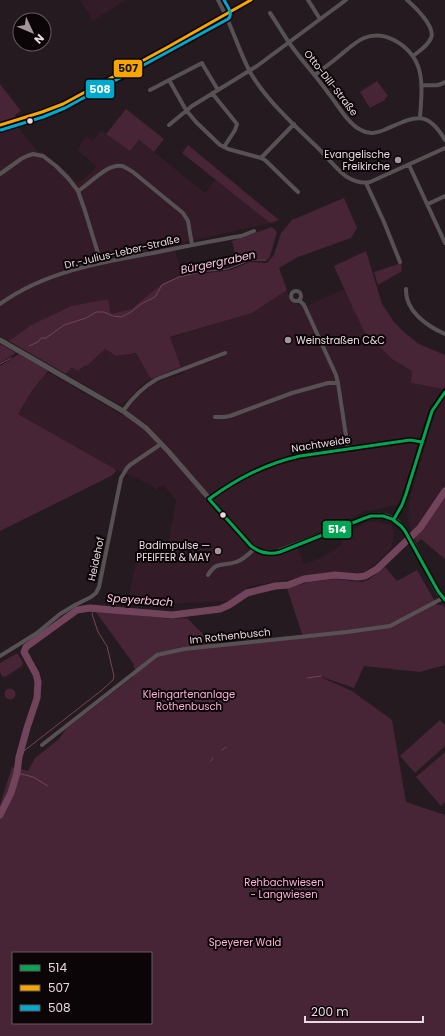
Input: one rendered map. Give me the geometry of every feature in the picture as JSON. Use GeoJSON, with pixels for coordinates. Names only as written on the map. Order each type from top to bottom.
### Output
{"type":"FeatureCollection","features":[{"type":"Feature","properties":{"kind":"street"},"geometry":{"type":"LineString","coordinates":[[218,0],[226,14],[250,71],[266,94],[344,174],[358,182],[366,183],[375,181],[445,148]]}},
{"type":"Feature","properties":{"kind":"street"},"geometry":{"type":"LineString","coordinates":[[0,125],[63,104],[251,0]]}},
{"type":"Feature","properties":{"kind":"street"},"geometry":{"type":"LineString","coordinates":[[308,0],[320,19]]}},
{"type":"Feature","properties":{"kind":"street"},"geometry":{"type":"LineString","coordinates":[[169,125],[192,106],[250,71],[346,0]]}},
{"type":"Feature","properties":{"kind":"street"},"geometry":{"type":"LineString","coordinates":[[407,0],[416,9],[432,31],[428,43],[413,56]]}},
{"type":"Feature","properties":{"kind":"street","name":"Otto-Dill-Straße"},"geometry":{"type":"LineString","coordinates":[[270,13],[289,43],[357,128],[364,132],[375,133],[406,120],[420,118]]}},
{"type":"Feature","properties":{"kind":"street"},"geometry":{"type":"LineString","coordinates":[[315,75],[360,40],[372,36],[381,36],[392,39],[399,43],[413,56],[419,68],[422,85],[420,118],[429,121],[435,126],[445,140]]}},
{"type":"Feature","properties":{"kind":"street"},"geometry":{"type":"LineString","coordinates":[[150,90],[202,63],[218,90]]}},
{"type":"Feature","properties":{"kind":"street"},"geometry":{"type":"LineString","coordinates":[[169,80],[186,110],[212,137],[224,147],[261,158],[270,164],[298,192]]}},
{"type":"Feature","properties":{"kind":"street"},"geometry":{"type":"LineString","coordinates":[[422,85],[435,86],[445,82]]}},
{"type":"Feature","properties":{"kind":"street"},"geometry":{"type":"LineString","coordinates":[[212,93],[237,124],[235,130],[224,147]]}},
{"type":"Feature","properties":{"kind":"street"},"geometry":{"type":"LineString","coordinates":[[261,158],[294,124]]}},
{"type":"Feature","properties":{"kind":"street"},"geometry":{"type":"LineString","coordinates":[[0,174],[21,159],[33,154],[43,156],[56,166],[78,191],[100,263]]}},
{"type":"Feature","properties":{"kind":"street"},"geometry":{"type":"LineString","coordinates":[[409,165],[445,243]]}},
{"type":"Feature","properties":{"kind":"street"},"geometry":{"type":"LineString","coordinates":[[78,191],[110,168],[122,166],[138,176],[183,213],[188,221],[192,245]]}},
{"type":"Feature","properties":{"kind":"street"},"geometry":{"type":"LineString","coordinates":[[366,183],[400,262]]}},
{"type":"Feature","properties":{"kind":"street"},"geometry":{"type":"LineString","coordinates":[[428,204],[445,196]]}},
{"type":"Feature","properties":{"kind":"street","name":"Dr.-Julius-Leber-Straße"},"geometry":{"type":"LineString","coordinates":[[0,304],[34,285],[61,274],[100,263],[240,236],[254,231]]}},
{"type":"Feature","properties":{"kind":"street"},"geometry":{"type":"LineString","coordinates":[[406,289],[406,297],[416,315],[430,327],[445,334]]}},
{"type":"Feature","properties":{"kind":"street"},"geometry":{"type":"LineString","coordinates":[[299,300],[304,305],[336,375],[348,449]]}},
{"type":"Feature","properties":{"kind":"street"},"geometry":{"type":"LineString","coordinates":[[0,340],[123,411],[146,428],[246,542],[254,549],[264,553],[274,553],[365,518],[376,515],[387,516],[394,519],[401,525],[408,535],[438,592],[444,599]]}},
{"type":"Feature","properties":{"kind":"street"},"geometry":{"type":"LineString","coordinates":[[123,411],[139,392],[150,383],[164,376],[225,353]]}},
{"type":"Feature","properties":{"kind":"street"},"geometry":{"type":"LineString","coordinates":[[215,416],[230,416],[292,393],[328,383],[338,383]]}},
{"type":"Feature","properties":{"kind":"street"},"geometry":{"type":"LineString","coordinates":[[394,519],[406,494],[432,411],[445,392]]}},
{"type":"Feature","properties":{"kind":"street","name":"Nachtweide"},"geometry":{"type":"LineString","coordinates":[[209,499],[254,470],[295,457],[410,440],[422,442]]}},
{"type":"Feature","properties":{"kind":"street","name":"Heidehof"},"geometry":{"type":"LineString","coordinates":[[0,656],[37,633],[75,604],[91,597],[96,593],[99,587],[121,478],[130,465],[161,444]]}},
{"type":"Feature","properties":{"kind":"street"},"geometry":{"type":"LineString","coordinates":[[208,575],[217,566],[236,562],[248,555],[254,549]]}},
{"type":"Feature","properties":{"kind":"street","name":"Im Rothenbusch"},"geometry":{"type":"LineString","coordinates":[[42,745],[157,655],[184,649],[390,626],[444,599]]}},
{"type":"Feature","properties":{"kind":"shaded area"},"geometry":{"type":"Polygon","coordinates":[[[80,0],[126,0],[93,21],[80,0]]]}},
{"type":"Feature","properties":{"kind":"shaded area"},"geometry":{"type":"Polygon","coordinates":[[[17,126],[37,151],[42,152],[49,157],[65,170],[77,183],[97,167],[77,150],[86,136],[93,141],[101,130],[130,151],[139,140],[205,193],[216,179],[270,223],[174,245],[182,275],[163,283],[130,309],[111,314],[108,299],[71,306],[31,325],[9,341],[0,336],[0,131],[17,126]]]}},
{"type":"Feature","properties":{"kind":"shaded area"},"geometry":{"type":"Polygon","coordinates":[[[344,289],[365,333],[392,359],[412,371],[411,383],[443,389],[430,407],[400,501],[397,505],[363,512],[295,542],[304,564],[321,558],[341,545],[341,537],[366,522],[376,521],[391,525],[394,530],[392,547],[386,555],[366,571],[360,573],[336,572],[247,587],[247,591],[232,601],[139,605],[128,600],[137,558],[165,559],[176,500],[163,485],[155,490],[151,485],[115,469],[18,414],[31,392],[48,372],[122,415],[139,396],[153,384],[184,373],[170,338],[252,313],[287,290],[290,301],[304,307],[344,289]]]}},
{"type":"Feature","properties":{"kind":"shaded area"},"geometry":{"type":"Polygon","coordinates":[[[105,349],[116,356],[136,353],[151,379],[140,386],[127,401],[121,404],[116,403],[66,374],[72,367],[85,364],[87,366],[105,349]]]}},
{"type":"Feature","properties":{"kind":"shaded area"},"geometry":{"type":"Polygon","coordinates":[[[445,398],[445,487],[418,527],[411,533],[408,520],[409,501],[432,423],[436,412],[445,398]]]}},
{"type":"Feature","properties":{"kind":"green space"},"geometry":{"type":"Polygon","coordinates":[[[377,81],[388,96],[385,100],[370,108],[360,92],[377,81]]]}},
{"type":"Feature","properties":{"kind":"green space"},"geometry":{"type":"Polygon","coordinates":[[[0,84],[21,111],[15,115],[16,118],[0,123],[0,84]]]}},
{"type":"Feature","properties":{"kind":"green space"},"geometry":{"type":"Polygon","coordinates":[[[126,109],[164,139],[154,152],[139,140],[130,151],[106,134],[126,109]]]}},
{"type":"Feature","properties":{"kind":"green space"},"geometry":{"type":"Polygon","coordinates":[[[188,145],[279,220],[270,223],[182,153],[188,145]]]}},
{"type":"Feature","properties":{"kind":"green space"},"geometry":{"type":"Polygon","coordinates":[[[344,198],[357,228],[351,238],[298,257],[279,268],[287,290],[252,313],[170,337],[181,367],[151,379],[136,353],[116,356],[105,349],[87,366],[85,365],[78,371],[72,367],[66,374],[9,341],[31,325],[71,306],[108,299],[111,314],[131,309],[163,283],[182,275],[199,271],[199,274],[231,270],[250,262],[267,263],[274,255],[281,233],[292,220],[344,198]]]}},
{"type":"Feature","properties":{"kind":"green space"},"geometry":{"type":"Polygon","coordinates":[[[272,227],[277,232],[269,259],[248,259],[237,262],[232,241],[272,227]]]}},
{"type":"Feature","properties":{"kind":"green space"},"geometry":{"type":"Polygon","coordinates":[[[366,251],[382,304],[394,322],[419,344],[445,355],[445,386],[443,389],[411,383],[412,371],[392,359],[365,333],[334,266],[366,251]]]}},
{"type":"Feature","properties":{"kind":"green space"},"geometry":{"type":"Polygon","coordinates":[[[401,263],[402,271],[378,285],[374,272],[401,263]]]}},
{"type":"Feature","properties":{"kind":"green space"},"geometry":{"type":"Polygon","coordinates":[[[0,344],[16,353],[0,363],[0,344]]]}},
{"type":"Feature","properties":{"kind":"green space"},"geometry":{"type":"Polygon","coordinates":[[[19,354],[48,371],[31,392],[18,414],[115,469],[116,471],[111,476],[0,531],[0,366],[19,354]]]}},
{"type":"Feature","properties":{"kind":"green space"},"geometry":{"type":"Polygon","coordinates":[[[445,487],[445,559],[421,539],[417,543],[411,533],[418,527],[445,487]]]}},
{"type":"Feature","properties":{"kind":"green space","name":"Rehbachwiesen - Langwiesen"},"geometry":{"type":"Polygon","coordinates":[[[385,567],[397,581],[417,570],[437,605],[443,605],[445,608],[445,665],[419,672],[364,666],[354,688],[316,675],[352,691],[392,720],[406,802],[445,815],[445,1036],[0,1036],[0,805],[12,767],[28,771],[35,758],[59,739],[66,729],[133,677],[136,672],[133,663],[95,611],[171,619],[187,618],[216,647],[303,637],[287,588],[310,582],[335,579],[361,582],[368,580],[385,567]]]}},
{"type":"Feature","properties":{"kind":"green space"},"geometry":{"type":"Polygon","coordinates":[[[18,654],[23,663],[22,666],[5,677],[2,676],[0,672],[0,663],[18,654]]]}},
{"type":"Feature","properties":{"kind":"green space"},"geometry":{"type":"Polygon","coordinates":[[[8,689],[12,689],[14,690],[14,698],[8,699],[5,696],[5,692],[8,689]]]}},
{"type":"Feature","properties":{"kind":"green space"},"geometry":{"type":"Polygon","coordinates":[[[440,720],[445,725],[445,746],[415,773],[400,756],[440,720]]]}},
{"type":"Feature","properties":{"kind":"green space"},"geometry":{"type":"Polygon","coordinates":[[[445,752],[445,802],[441,806],[416,777],[445,752]]]}},
{"type":"Feature","properties":{"kind":"waterway","name":"Bürgergraben"},"geometry":{"type":"LineString","coordinates":[[29,346],[38,342],[41,338],[46,338],[64,325],[86,318],[96,312],[104,312],[113,316],[121,317],[155,297],[162,285],[179,277],[200,272],[228,269],[248,261],[266,260]]}},
{"type":"Feature","properties":{"kind":"waterway","name":"Bürgergraben"},"geometry":{"type":"LineString","coordinates":[[0,364],[11,358]]}},
{"type":"Feature","properties":{"kind":"waterway","name":"Speyerbach"},"geometry":{"type":"LineString","coordinates":[[0,815],[11,793],[17,773],[19,757],[37,698],[38,682],[36,674],[24,652],[26,647],[77,610],[90,608],[172,615],[220,609],[247,593],[275,586],[288,585],[304,579],[335,575],[358,577],[365,576],[377,569],[420,528],[445,491]]}},
{"type":"Feature","properties":{"kind":"waterway"},"geometry":{"type":"LineString","coordinates":[[20,754],[113,680],[114,676],[107,646],[98,632],[92,614],[95,608]]}},
{"type":"Feature","properties":{"kind":"waterway"},"geometry":{"type":"LineString","coordinates":[[307,678],[321,676]]}},
{"type":"Feature","properties":{"kind":"waterway"},"geometry":{"type":"LineString","coordinates":[[222,750],[226,747]]}},
{"type":"Feature","properties":{"kind":"waterway"},"geometry":{"type":"LineString","coordinates":[[17,773],[33,777],[48,786]]}},
{"type":"Feature","properties":{"kind":"transit line","name":"508"},"geometry":{"type":"LineString","coordinates":[[1,130],[43,117],[65,108],[228,19],[230,17],[230,12],[224,0]]}},
{"type":"Feature","properties":{"kind":"transit line","name":"507"},"geometry":{"type":"LineString","coordinates":[[0,125],[63,104],[251,0]]}},
{"type":"Feature","properties":{"kind":"transit line","name":"514"},"geometry":{"type":"LineString","coordinates":[[394,519],[406,494],[432,411],[445,392]]}},
{"type":"Feature","properties":{"kind":"transit line","name":"514"},"geometry":{"type":"LineString","coordinates":[[209,499],[241,478],[287,459],[410,440],[422,442]]}},
{"type":"Feature","properties":{"kind":"transit line","name":"514"},"geometry":{"type":"LineString","coordinates":[[209,499],[251,546],[261,552],[268,553],[280,552],[371,516],[383,516],[392,519],[405,531],[438,591],[445,600]]}},
{"type":"Feature","properties":{"kind":"place","name":"Evangelische Freikirche"},"geometry":{"type":"Point","coordinates":[398,160]}},
{"type":"Feature","properties":{"kind":"place","name":"Weinstraßen C&C"},"geometry":{"type":"Point","coordinates":[288,340]}},
{"type":"Feature","properties":{"kind":"place","name":"Badimpulse — PFEIFFER & MAY"},"geometry":{"type":"Point","coordinates":[218,551]}},
{"type":"Feature","properties":{"kind":"park label","name":"Kleingartenanlage Rothenbusch"},"geometry":{"type":"Point","coordinates":[189,700]}},
{"type":"Feature","properties":{"kind":"park label","name":"Speyerer Wald"},"geometry":{"type":"Point","coordinates":[245,942]}}]}
